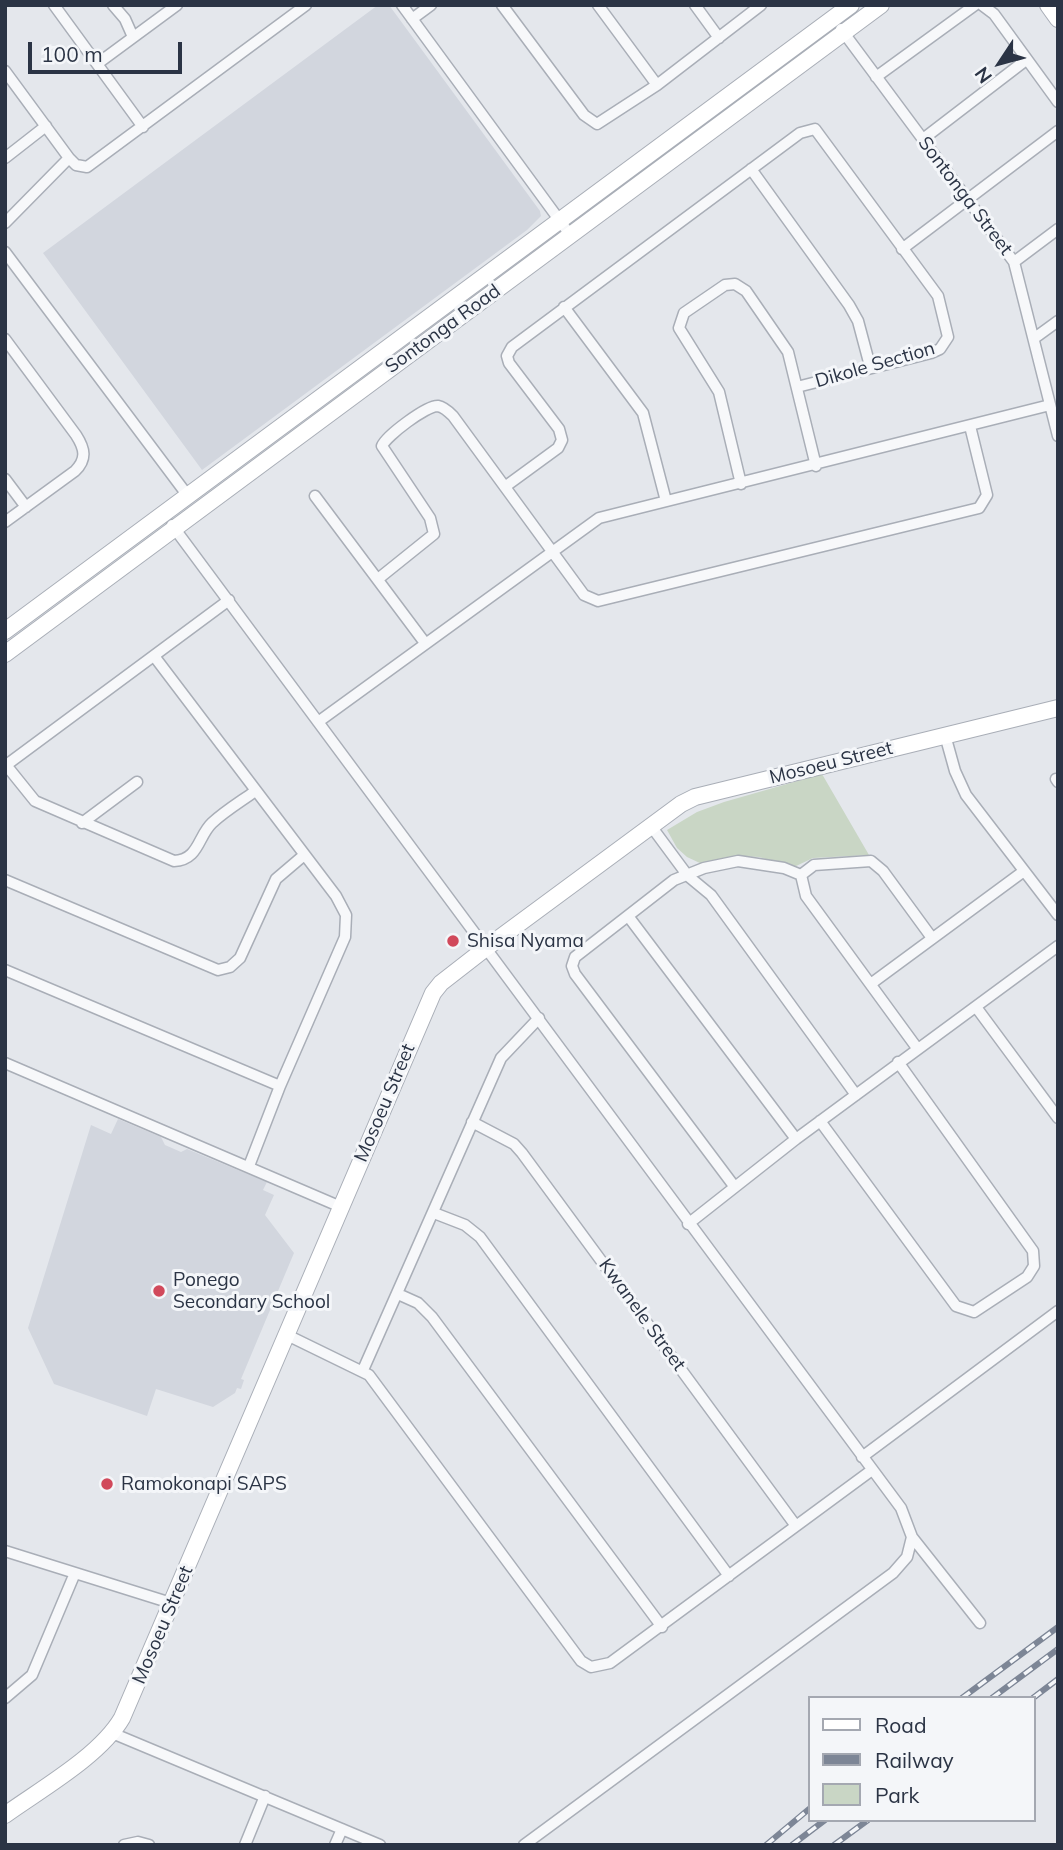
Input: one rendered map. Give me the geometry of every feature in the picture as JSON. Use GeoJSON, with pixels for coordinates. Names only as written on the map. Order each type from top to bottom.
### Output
{"type":"FeatureCollection","features":[{"type":"Feature","properties":{"kind":"main road","name":"Sontonga Road"},"geometry":{"type":"LineString","coordinates":[[5,631],[851,5]]}},
{"type":"Feature","properties":{"kind":"main road","name":"Sontonga Road"},"geometry":{"type":"LineString","coordinates":[[5,654],[881,5]]}},
{"type":"Feature","properties":{"kind":"main road"},"geometry":{"type":"LineString","coordinates":[[1048,5],[1058,19]]}},
{"type":"Feature","properties":{"kind":"main road","name":"Mosoeu Street"},"geometry":{"type":"LineString","coordinates":[[5,1815],[112,1733],[133,1695],[433,993],[441,983],[681,804],[702,795],[1058,708]]}},
{"type":"Feature","properties":{"kind":"street"},"geometry":{"type":"LineString","coordinates":[[54,5],[144,127]]}},
{"type":"Feature","properties":{"kind":"street"},"geometry":{"type":"LineString","coordinates":[[113,5],[125,19],[133,37]]}},
{"type":"Feature","properties":{"kind":"street"},"geometry":{"type":"LineString","coordinates":[[97,64],[177,5]]}},
{"type":"Feature","properties":{"kind":"street"},"geometry":{"type":"LineString","coordinates":[[402,5],[571,236]]}},
{"type":"Feature","properties":{"kind":"street"},"geometry":{"type":"LineString","coordinates":[[412,19],[431,5]]}},
{"type":"Feature","properties":{"kind":"street"},"geometry":{"type":"LineString","coordinates":[[502,5],[591,122],[604,122],[761,5]]}},
{"type":"Feature","properties":{"kind":"street"},"geometry":{"type":"LineString","coordinates":[[598,5],[657,85]]}},
{"type":"Feature","properties":{"kind":"street"},"geometry":{"type":"LineString","coordinates":[[695,5],[719,38]]}},
{"type":"Feature","properties":{"kind":"street"},"geometry":{"type":"LineString","coordinates":[[876,77],[975,5]]}},
{"type":"Feature","properties":{"kind":"street"},"geometry":{"type":"LineString","coordinates":[[982,5],[994,14],[1058,102]]}},
{"type":"Feature","properties":{"kind":"street"},"geometry":{"type":"LineString","coordinates":[[5,71],[69,158],[78,166],[90,166],[304,6]]}},
{"type":"Feature","properties":{"kind":"street","name":"Sontonga Street"},"geometry":{"type":"LineString","coordinates":[[833,19],[1014,262],[1058,436]]}},
{"type":"Feature","properties":{"kind":"street"},"geometry":{"type":"LineString","coordinates":[[923,139],[1026,60]]}},
{"type":"Feature","properties":{"kind":"street"},"geometry":{"type":"LineString","coordinates":[[5,158],[46,126]]}},
{"type":"Feature","properties":{"kind":"street"},"geometry":{"type":"LineString","coordinates":[[506,486],[558,448],[562,440],[559,429],[509,363],[508,353],[516,342],[800,133],[815,129],[902,249],[1058,131]]}},
{"type":"Feature","properties":{"kind":"street"},"geometry":{"type":"LineString","coordinates":[[5,223],[69,158]]}},
{"type":"Feature","properties":{"kind":"street"},"geometry":{"type":"LineString","coordinates":[[751,169],[849,305],[858,321],[870,366]]}},
{"type":"Feature","properties":{"kind":"street"},"geometry":{"type":"LineString","coordinates":[[1014,262],[1058,229]]}},
{"type":"Feature","properties":{"kind":"street","name":"Dikole Section"},"geometry":{"type":"LineString","coordinates":[[797,387],[940,349],[948,337],[938,296],[902,249]]}},
{"type":"Feature","properties":{"kind":"street"},"geometry":{"type":"LineString","coordinates":[[5,252],[188,496]]}},
{"type":"Feature","properties":{"kind":"street","name":"Dikole Section"},"geometry":{"type":"LineString","coordinates":[[740,484],[719,392],[681,334],[680,318],[725,285],[740,286],[786,347],[816,466]]}},
{"type":"Feature","properties":{"kind":"street"},"geometry":{"type":"LineString","coordinates":[[564,307],[643,413],[666,502]]}},
{"type":"Feature","properties":{"kind":"street"},"geometry":{"type":"LineString","coordinates":[[1035,337],[1058,321]]}},
{"type":"Feature","properties":{"kind":"street"},"geometry":{"type":"LineString","coordinates":[[5,340],[76,435],[84,452],[82,462],[75,471],[5,522]]}},
{"type":"Feature","properties":{"kind":"street"},"geometry":{"type":"LineString","coordinates":[[318,722],[599,518],[816,466],[1050,405]]}},
{"type":"Feature","properties":{"kind":"street"},"geometry":{"type":"LineString","coordinates":[[378,579],[434,534],[430,518],[382,449],[384,440],[435,406],[449,412],[587,597],[602,601],[975,510],[985,502],[988,495],[970,426]]}},
{"type":"Feature","properties":{"kind":"street"},"geometry":{"type":"LineString","coordinates":[[5,478],[26,507]]}},
{"type":"Feature","properties":{"kind":"street"},"geometry":{"type":"LineString","coordinates":[[315,496],[425,643]]}},
{"type":"Feature","properties":{"kind":"street"},"geometry":{"type":"LineString","coordinates":[[164,514],[901,1508],[910,1527],[912,1537],[907,1556],[893,1573],[524,1845]]}},
{"type":"Feature","properties":{"kind":"street"},"geometry":{"type":"LineString","coordinates":[[229,600],[6,765],[33,800],[167,859],[181,861],[194,853],[212,823],[254,792]]}},
{"type":"Feature","properties":{"kind":"street"},"geometry":{"type":"LineString","coordinates":[[154,656],[341,904],[347,929],[249,1166]]}},
{"type":"Feature","properties":{"kind":"street"},"geometry":{"type":"LineString","coordinates":[[945,735],[961,786],[1058,915]]}},
{"type":"Feature","properties":{"kind":"street"},"geometry":{"type":"LineString","coordinates":[[82,823],[137,782]]}},
{"type":"Feature","properties":{"kind":"street"},"geometry":{"type":"LineString","coordinates":[[651,826],[688,876],[711,895],[856,1095]]}},
{"type":"Feature","properties":{"kind":"street"},"geometry":{"type":"LineString","coordinates":[[5,880],[218,970],[230,967],[240,958],[276,879],[303,856]]}},
{"type":"Feature","properties":{"kind":"street"},"geometry":{"type":"LineString","coordinates":[[801,875],[814,865],[858,860],[875,863],[932,938]]}},
{"type":"Feature","properties":{"kind":"street"},"geometry":{"type":"LineString","coordinates":[[734,1186],[573,970],[573,962],[577,954],[674,880],[717,864],[738,861],[788,869],[801,875]]}},
{"type":"Feature","properties":{"kind":"street"},"geometry":{"type":"LineString","coordinates":[[872,983],[1024,871]]}},
{"type":"Feature","properties":{"kind":"street"},"geometry":{"type":"LineString","coordinates":[[801,875],[806,895],[917,1048]]}},
{"type":"Feature","properties":{"kind":"street"},"geometry":{"type":"LineString","coordinates":[[628,916],[796,1139]]}},
{"type":"Feature","properties":{"kind":"street"},"geometry":{"type":"LineString","coordinates":[[688,1224],[898,1062],[1058,946]]}},
{"type":"Feature","properties":{"kind":"street"},"geometry":{"type":"LineString","coordinates":[[5,970],[280,1086]]}},
{"type":"Feature","properties":{"kind":"street"},"geometry":{"type":"LineString","coordinates":[[976,1007],[1058,1118]]}},
{"type":"Feature","properties":{"kind":"street"},"geometry":{"type":"LineString","coordinates":[[363,1370],[504,1052],[539,1018]]}},
{"type":"Feature","properties":{"kind":"street"},"geometry":{"type":"LineString","coordinates":[[820,1121],[956,1306],[974,1312],[1027,1277],[1034,1266],[1033,1251],[898,1062]]}},
{"type":"Feature","properties":{"kind":"street"},"geometry":{"type":"LineString","coordinates":[[5,1063],[341,1207]]}},
{"type":"Feature","properties":{"kind":"street","name":"Kwanele Street"},"geometry":{"type":"LineString","coordinates":[[472,1122],[514,1144],[522,1153],[796,1526]]}},
{"type":"Feature","properties":{"kind":"street"},"geometry":{"type":"LineString","coordinates":[[434,1213],[465,1225],[480,1237],[729,1576]]}},
{"type":"Feature","properties":{"kind":"street"},"geometry":{"type":"LineString","coordinates":[[398,1294],[418,1304],[432,1317],[662,1627]]}},
{"type":"Feature","properties":{"kind":"street"},"geometry":{"type":"LineString","coordinates":[[862,1457],[1058,1311]]}},
{"type":"Feature","properties":{"kind":"street"},"geometry":{"type":"LineString","coordinates":[[287,1335],[363,1370],[376,1382],[585,1665],[604,1667],[662,1627],[872,1470]]}},
{"type":"Feature","properties":{"kind":"street"},"geometry":{"type":"LineString","coordinates":[[912,1537],[980,1623]]}},
{"type":"Feature","properties":{"kind":"street"},"geometry":{"type":"LineString","coordinates":[[5,1551],[172,1604]]}},
{"type":"Feature","properties":{"kind":"street"},"geometry":{"type":"LineString","coordinates":[[5,1698],[32,1675],[75,1573]]}},
{"type":"Feature","properties":{"kind":"street"},"geometry":{"type":"LineString","coordinates":[[112,1733],[380,1845]]}},
{"type":"Feature","properties":{"kind":"street"},"geometry":{"type":"LineString","coordinates":[[245,1845],[265,1796]]}},
{"type":"Feature","properties":{"kind":"street"},"geometry":{"type":"LineString","coordinates":[[335,1845],[342,1829]]}},
{"type":"Feature","properties":{"kind":"street"},"geometry":{"type":"LineString","coordinates":[[124,1845],[138,1842],[149,1845]]}},
{"type":"Feature","properties":{"kind":"shaded area"},"geometry":{"type":"Polygon","coordinates":[[[378,5],[389,5],[540,211],[541,216],[527,230],[202,470],[43,253],[378,5]]]}},
{"type":"Feature","properties":{"kind":"shaded area","name":"Ponego Secondary School"},"geometry":{"type":"Polygon","coordinates":[[[118,1119],[161,1137],[165,1145],[181,1152],[187,1149],[267,1182],[263,1190],[274,1195],[265,1215],[294,1253],[241,1379],[244,1380],[241,1389],[237,1388],[235,1393],[213,1407],[156,1389],[147,1416],[54,1384],[28,1328],[91,1125],[111,1134],[118,1119]]]}},
{"type":"Feature","properties":{"kind":"green space"},"geometry":{"type":"Polygon","coordinates":[[[822,774],[869,855],[813,858],[794,867],[759,857],[739,856],[702,864],[687,857],[677,848],[667,830],[697,812],[724,802],[822,774]]]}},
{"type":"Feature","properties":{"kind":"railway"},"geometry":{"type":"LineString","coordinates":[[965,1696],[1058,1627]]}},
{"type":"Feature","properties":{"kind":"railway"},"geometry":{"type":"LineString","coordinates":[[995,1696],[1058,1649]]}},
{"type":"Feature","properties":{"kind":"railway"},"geometry":{"type":"LineString","coordinates":[[1035,1696],[1058,1679]]}},
{"type":"Feature","properties":{"kind":"railway"},"geometry":{"type":"LineString","coordinates":[[766,1845],[808,1810]]}},
{"type":"Feature","properties":{"kind":"railway"},"geometry":{"type":"LineString","coordinates":[[792,1845],[822,1822]]}},
{"type":"Feature","properties":{"kind":"railway"},"geometry":{"type":"LineString","coordinates":[[834,1845],[865,1822]]}},
{"type":"Feature","properties":{"kind":"place","name":"Shisa Nyama"},"geometry":{"type":"Point","coordinates":[453,941]}},
{"type":"Feature","properties":{"kind":"place","name":"Ponego Secondary School"},"geometry":{"type":"Point","coordinates":[159,1291]}},
{"type":"Feature","properties":{"kind":"place","name":"Ramokonapi SAPS"},"geometry":{"type":"Point","coordinates":[107,1484]}}]}
